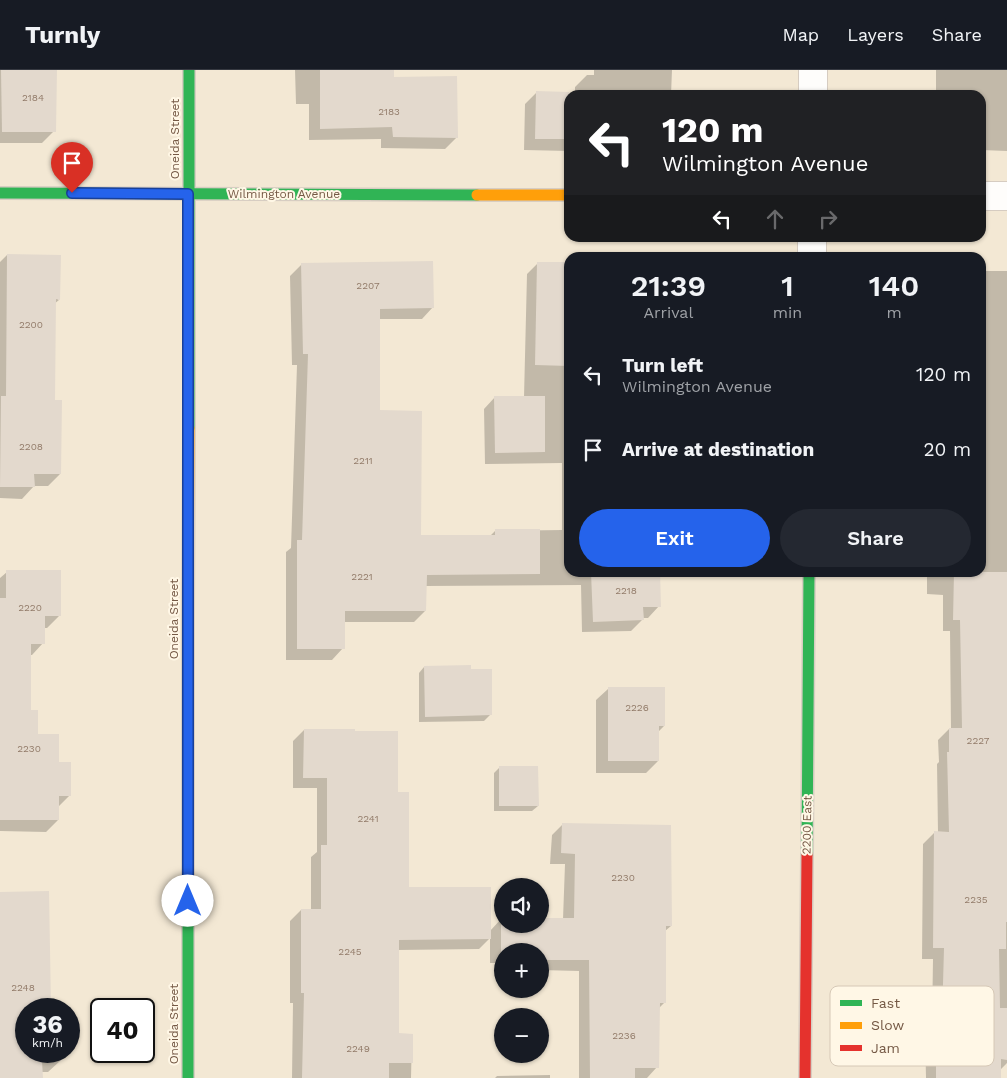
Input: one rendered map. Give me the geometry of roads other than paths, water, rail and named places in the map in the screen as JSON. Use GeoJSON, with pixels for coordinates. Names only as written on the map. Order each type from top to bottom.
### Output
{"type":"FeatureCollection","features":[{"type":"Feature","properties":{"kind":"street","name":"Oneida Street"},"geometry":{"type":"LineString","coordinates":[[188,1078],[189,70]]}},
{"type":"Feature","properties":{"kind":"street"},"geometry":{"type":"LineString","coordinates":[[813,70],[813,90]]}},
{"type":"Feature","properties":{"kind":"street","name":"Wilmington Avenue"},"geometry":{"type":"LineString","coordinates":[[0,193],[564,195]]}},
{"type":"Feature","properties":{"kind":"street"},"geometry":{"type":"LineString","coordinates":[[986,196],[1007,196]]}},
{"type":"Feature","properties":{"kind":"street","name":"2200 East"},"geometry":{"type":"LineString","coordinates":[[804,1078],[809,577]]}}]}
